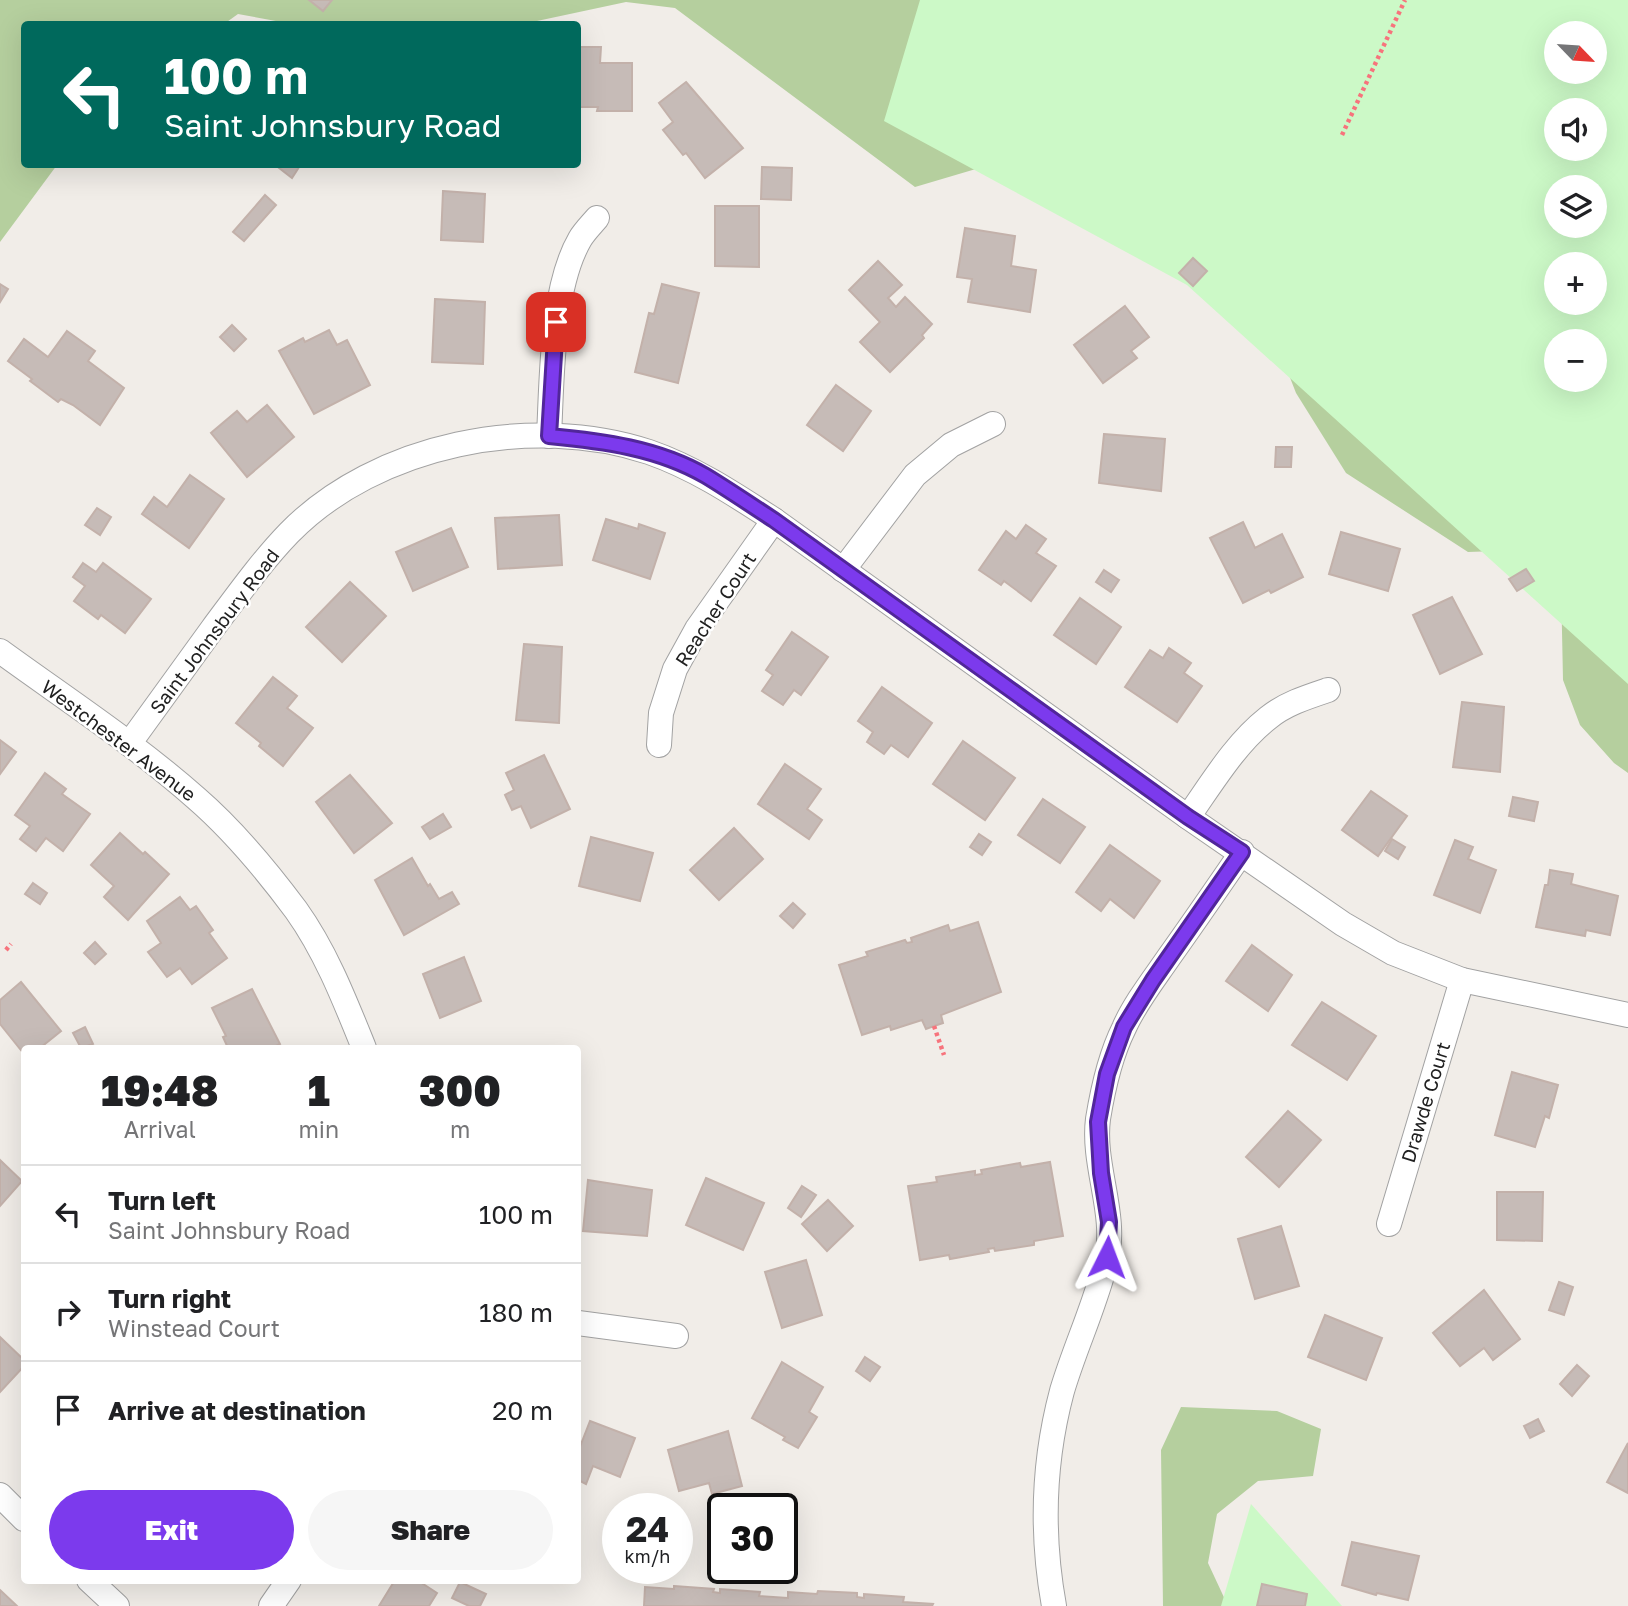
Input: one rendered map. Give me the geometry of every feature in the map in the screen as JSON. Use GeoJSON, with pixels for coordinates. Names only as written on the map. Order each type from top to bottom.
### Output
{"type":"FeatureCollection","features":[{"type":"Feature","properties":{"kind":"street"},"geometry":{"type":"LineString","coordinates":[[549,436],[556,322],[567,274],[580,240],[597,218]]}},
{"type":"Feature","properties":{"kind":"street"},"geometry":{"type":"LineString","coordinates":[[843,570],[915,475],[951,445],[993,424]]}},
{"type":"Feature","properties":{"kind":"street","name":"Saint Johnsbury Road"},"geometry":{"type":"LineString","coordinates":[[129,744],[251,576],[290,532],[334,496],[384,467],[438,448],[481,439],[549,436],[600,441],[648,452],[703,475],[774,520],[1188,817],[1343,924],[1393,953],[1462,980],[1628,1015]]}},
{"type":"Feature","properties":{"kind":"street","name":"Reacher Court"},"geometry":{"type":"LineString","coordinates":[[659,745],[662,713],[675,669],[697,629],[774,520]]}},
{"type":"Feature","properties":{"kind":"street","name":"Westchester Avenue"},"geometry":{"type":"LineString","coordinates":[[0,651],[129,744],[198,800],[248,852],[297,911],[335,977],[363,1045]]}},
{"type":"Feature","properties":{"kind":"street"},"geometry":{"type":"LineString","coordinates":[[1188,817],[1238,747],[1268,718],[1299,700],[1328,690]]}},
{"type":"Feature","properties":{"kind":"street"},"geometry":{"type":"LineString","coordinates":[[1054,1606],[1044,1518],[1049,1449],[1062,1393],[1095,1301],[1107,1257],[1109,1222],[1101,1173],[1098,1122],[1107,1074],[1124,1027],[1153,980],[1242,852]]}},
{"type":"Feature","properties":{"kind":"street","name":"Drawde Court"},"geometry":{"type":"LineString","coordinates":[[1389,1224],[1462,980]]}},
{"type":"Feature","properties":{"kind":"street"},"geometry":{"type":"LineString","coordinates":[[581,1324],[676,1336]]}},
{"type":"Feature","properties":{"kind":"street"},"geometry":{"type":"LineString","coordinates":[[0,1496],[21,1516]]}},
{"type":"Feature","properties":{"kind":"street"},"geometry":{"type":"LineString","coordinates":[[93,1584],[117,1606]]}},
{"type":"Feature","properties":{"kind":"street"},"geometry":{"type":"LineString","coordinates":[[271,1606],[286,1584]]}},
{"type":"Feature","properties":{"kind":"path"},"geometry":{"type":"LineString","coordinates":[[1342,135],[1405,0]]}},
{"type":"Feature","properties":{"kind":"path"},"geometry":{"type":"LineString","coordinates":[[6,950],[11,944]]}},
{"type":"Feature","properties":{"kind":"path"},"geometry":{"type":"LineString","coordinates":[[934,1027],[944,1055]]}},
{"type":"Feature","properties":{"kind":"green space"},"geometry":{"type":"Polygon","coordinates":[[[0,0],[1628,0],[1628,773],[1614,763],[1580,725],[1563,680],[1561,583],[1526,550],[1468,552],[1346,473],[1296,393],[1261,303],[1013,158],[915,187],[675,8],[626,2],[537,21],[276,21],[238,14],[228,21],[21,21],[21,168],[55,168],[0,242],[0,0]]]}},
{"type":"Feature","properties":{"kind":"green space"},"geometry":{"type":"Polygon","coordinates":[[[920,0],[1628,0],[1628,684],[1187,285],[884,121],[920,0]]]}},
{"type":"Feature","properties":{"kind":"green space"},"geometry":{"type":"Polygon","coordinates":[[[1181,1407],[1277,1411],[1321,1429],[1313,1476],[1258,1481],[1217,1514],[1208,1563],[1228,1606],[1163,1606],[1161,1450],[1181,1407]]]}},
{"type":"Feature","properties":{"kind":"green space"},"geometry":{"type":"Polygon","coordinates":[[[1251,1504],[1342,1606],[1221,1606],[1251,1504]]]}},
{"type":"Feature","properties":{"kind":"building"},"geometry":{"type":"Polygon","coordinates":[[[309,0],[332,0],[323,11],[309,0]]]}},
{"type":"Feature","properties":{"kind":"building"},"geometry":{"type":"Polygon","coordinates":[[[581,47],[601,47],[600,63],[632,63],[632,111],[597,111],[598,107],[581,107],[581,47]]]}},
{"type":"Feature","properties":{"kind":"building"},"geometry":{"type":"Polygon","coordinates":[[[686,82],[743,148],[705,178],[686,153],[683,155],[663,130],[673,122],[659,103],[686,82]]]}},
{"type":"Feature","properties":{"kind":"building"},"geometry":{"type":"Polygon","coordinates":[[[762,167],[792,168],[791,200],[761,199],[762,167]]]}},
{"type":"Feature","properties":{"kind":"building"},"geometry":{"type":"Polygon","coordinates":[[[279,168],[298,168],[292,178],[279,168]]]}},
{"type":"Feature","properties":{"kind":"building"},"geometry":{"type":"Polygon","coordinates":[[[443,191],[485,194],[483,242],[441,240],[443,191]]]}},
{"type":"Feature","properties":{"kind":"building"},"geometry":{"type":"Polygon","coordinates":[[[265,195],[276,205],[244,241],[233,232],[265,195]]]}},
{"type":"Feature","properties":{"kind":"building"},"geometry":{"type":"Polygon","coordinates":[[[715,206],[759,206],[759,267],[715,266],[715,206]]]}},
{"type":"Feature","properties":{"kind":"building"},"geometry":{"type":"Polygon","coordinates":[[[965,228],[1015,236],[1011,266],[1036,270],[1030,312],[968,302],[972,279],[957,277],[965,228]]]}},
{"type":"Feature","properties":{"kind":"building"},"geometry":{"type":"Polygon","coordinates":[[[1193,258],[1207,271],[1193,286],[1179,273],[1193,258]]]}},
{"type":"Feature","properties":{"kind":"building"},"geometry":{"type":"Polygon","coordinates":[[[878,261],[902,285],[888,298],[896,307],[905,297],[932,324],[922,335],[924,338],[890,372],[860,342],[880,322],[849,290],[878,261]]]}},
{"type":"Feature","properties":{"kind":"building"},"geometry":{"type":"Polygon","coordinates":[[[0,284],[8,289],[0,302],[0,284]]]}},
{"type":"Feature","properties":{"kind":"building"},"geometry":{"type":"Polygon","coordinates":[[[662,284],[699,293],[678,383],[635,372],[649,313],[654,314],[662,284]]]}},
{"type":"Feature","properties":{"kind":"building"},"geometry":{"type":"Polygon","coordinates":[[[435,299],[485,302],[483,364],[432,362],[435,299]]]}},
{"type":"Feature","properties":{"kind":"building"},"geometry":{"type":"Polygon","coordinates":[[[1125,306],[1149,337],[1131,351],[1137,358],[1103,383],[1074,345],[1125,306]]]}},
{"type":"Feature","properties":{"kind":"building"},"geometry":{"type":"Polygon","coordinates":[[[232,325],[246,339],[234,351],[220,337],[232,325]]]}},
{"type":"Feature","properties":{"kind":"building"},"geometry":{"type":"Polygon","coordinates":[[[329,330],[337,345],[347,340],[370,385],[314,414],[279,351],[303,338],[305,342],[329,330]]]}},
{"type":"Feature","properties":{"kind":"building"},"geometry":{"type":"Polygon","coordinates":[[[67,331],[95,351],[88,361],[124,388],[100,425],[73,405],[61,399],[58,402],[8,361],[24,339],[48,357],[67,331]]]}},
{"type":"Feature","properties":{"kind":"building"},"geometry":{"type":"Polygon","coordinates":[[[836,385],[871,411],[843,451],[807,425],[836,385]]]}},
{"type":"Feature","properties":{"kind":"building"},"geometry":{"type":"Polygon","coordinates":[[[267,405],[294,437],[247,477],[211,433],[237,411],[247,422],[267,405]]]}},
{"type":"Feature","properties":{"kind":"building"},"geometry":{"type":"Polygon","coordinates":[[[1104,434],[1165,439],[1161,491],[1099,483],[1104,434]]]}},
{"type":"Feature","properties":{"kind":"building"},"geometry":{"type":"Polygon","coordinates":[[[1276,447],[1292,447],[1291,467],[1275,467],[1276,447]]]}},
{"type":"Feature","properties":{"kind":"building"},"geometry":{"type":"Polygon","coordinates":[[[190,475],[224,499],[189,548],[142,514],[154,497],[167,507],[190,475]]]}},
{"type":"Feature","properties":{"kind":"building"},"geometry":{"type":"Polygon","coordinates":[[[97,508],[111,517],[100,535],[85,525],[97,508]]]}},
{"type":"Feature","properties":{"kind":"building"},"geometry":{"type":"Polygon","coordinates":[[[559,515],[562,565],[498,569],[495,518],[559,515]]]}},
{"type":"Feature","properties":{"kind":"building"},"geometry":{"type":"Polygon","coordinates":[[[606,519],[638,529],[639,524],[665,533],[650,579],[593,560],[606,519]]]}},
{"type":"Feature","properties":{"kind":"building"},"geometry":{"type":"Polygon","coordinates":[[[1243,522],[1255,548],[1282,534],[1303,577],[1243,603],[1210,538],[1243,522]]]}},
{"type":"Feature","properties":{"kind":"building"},"geometry":{"type":"Polygon","coordinates":[[[1026,525],[1046,539],[1036,553],[1056,566],[1031,601],[1004,581],[1001,585],[979,570],[1006,531],[1016,539],[1026,525]]]}},
{"type":"Feature","properties":{"kind":"building"},"geometry":{"type":"Polygon","coordinates":[[[451,528],[468,567],[413,591],[396,552],[451,528]]]}},
{"type":"Feature","properties":{"kind":"building"},"geometry":{"type":"Polygon","coordinates":[[[1341,532],[1400,549],[1388,591],[1329,574],[1341,532]]]}},
{"type":"Feature","properties":{"kind":"building"},"geometry":{"type":"Polygon","coordinates":[[[83,563],[96,572],[103,563],[151,599],[125,633],[101,615],[98,619],[74,601],[85,586],[73,577],[83,563]]]}},
{"type":"Feature","properties":{"kind":"building"},"geometry":{"type":"Polygon","coordinates":[[[1526,569],[1534,581],[1517,591],[1509,579],[1526,569]]]}},
{"type":"Feature","properties":{"kind":"building"},"geometry":{"type":"Polygon","coordinates":[[[1104,570],[1119,580],[1111,592],[1096,582],[1104,570]]]}},
{"type":"Feature","properties":{"kind":"building"},"geometry":{"type":"Polygon","coordinates":[[[350,582],[386,616],[342,662],[306,627],[350,582]]]}},
{"type":"Feature","properties":{"kind":"building"},"geometry":{"type":"Polygon","coordinates":[[[1452,597],[1482,654],[1440,674],[1413,615],[1452,597]]]}},
{"type":"Feature","properties":{"kind":"building"},"geometry":{"type":"Polygon","coordinates":[[[1080,598],[1121,627],[1096,664],[1054,635],[1080,598]]]}},
{"type":"Feature","properties":{"kind":"building"},"geometry":{"type":"Polygon","coordinates":[[[792,632],[828,657],[801,695],[794,690],[783,705],[762,691],[773,675],[766,670],[792,632]]]}},
{"type":"Feature","properties":{"kind":"building"},"geometry":{"type":"Polygon","coordinates":[[[524,644],[562,647],[559,723],[516,720],[524,644]]]}},
{"type":"Feature","properties":{"kind":"building"},"geometry":{"type":"Polygon","coordinates":[[[1169,648],[1191,663],[1184,673],[1202,686],[1177,722],[1125,687],[1150,650],[1163,658],[1169,648]]]}},
{"type":"Feature","properties":{"kind":"building"},"geometry":{"type":"Polygon","coordinates":[[[273,677],[297,696],[287,708],[313,728],[283,766],[259,746],[261,743],[236,723],[273,677]]]}},
{"type":"Feature","properties":{"kind":"building"},"geometry":{"type":"Polygon","coordinates":[[[882,687],[932,723],[908,757],[891,745],[884,754],[867,742],[873,732],[858,721],[882,687]]]}},
{"type":"Feature","properties":{"kind":"building"},"geometry":{"type":"Polygon","coordinates":[[[1462,702],[1504,707],[1500,772],[1453,767],[1462,702]]]}},
{"type":"Feature","properties":{"kind":"building"},"geometry":{"type":"Polygon","coordinates":[[[0,740],[16,752],[0,774],[0,740]]]}},
{"type":"Feature","properties":{"kind":"building"},"geometry":{"type":"Polygon","coordinates":[[[963,741],[1015,778],[985,820],[933,784],[963,741]]]}},
{"type":"Feature","properties":{"kind":"building"},"geometry":{"type":"Polygon","coordinates":[[[544,755],[570,809],[531,828],[521,806],[512,810],[505,795],[514,790],[506,773],[544,755]]]}},
{"type":"Feature","properties":{"kind":"building"},"geometry":{"type":"Polygon","coordinates":[[[785,764],[821,789],[807,809],[822,820],[809,839],[758,804],[785,764]]]}},
{"type":"Feature","properties":{"kind":"building"},"geometry":{"type":"Polygon","coordinates":[[[45,773],[66,789],[62,794],[90,814],[63,851],[46,838],[36,851],[20,839],[30,826],[15,815],[45,773]]]}},
{"type":"Feature","properties":{"kind":"building"},"geometry":{"type":"Polygon","coordinates":[[[350,775],[392,823],[354,853],[316,802],[350,775]]]}},
{"type":"Feature","properties":{"kind":"building"},"geometry":{"type":"Polygon","coordinates":[[[1371,791],[1407,816],[1378,856],[1342,830],[1371,791]]]}},
{"type":"Feature","properties":{"kind":"building"},"geometry":{"type":"Polygon","coordinates":[[[1513,797],[1538,802],[1534,821],[1509,816],[1513,797]]]}},
{"type":"Feature","properties":{"kind":"building"},"geometry":{"type":"Polygon","coordinates":[[[1043,799],[1085,827],[1060,863],[1018,835],[1043,799]]]}},
{"type":"Feature","properties":{"kind":"building"},"geometry":{"type":"Polygon","coordinates":[[[443,814],[451,827],[430,839],[422,827],[443,814]]]}},
{"type":"Feature","properties":{"kind":"building"},"geometry":{"type":"Polygon","coordinates":[[[734,828],[763,859],[719,900],[690,870],[734,828]]]}},
{"type":"Feature","properties":{"kind":"building"},"geometry":{"type":"Polygon","coordinates":[[[120,833],[169,874],[128,920],[104,897],[114,886],[91,865],[120,833]]]}},
{"type":"Feature","properties":{"kind":"building"},"geometry":{"type":"Polygon","coordinates":[[[979,834],[991,842],[982,855],[970,847],[979,834]]]}},
{"type":"Feature","properties":{"kind":"building"},"geometry":{"type":"Polygon","coordinates":[[[591,837],[653,853],[640,901],[579,886],[591,837]]]}},
{"type":"Feature","properties":{"kind":"building"},"geometry":{"type":"Polygon","coordinates":[[[1392,839],[1405,847],[1398,859],[1385,851],[1392,839]]]}},
{"type":"Feature","properties":{"kind":"building"},"geometry":{"type":"Polygon","coordinates":[[[1455,840],[1473,847],[1468,859],[1496,870],[1480,913],[1434,895],[1455,840]]]}},
{"type":"Feature","properties":{"kind":"building"},"geometry":{"type":"Polygon","coordinates":[[[1110,845],[1160,881],[1134,918],[1110,899],[1101,911],[1076,892],[1110,845]]]}},
{"type":"Feature","properties":{"kind":"building"},"geometry":{"type":"Polygon","coordinates":[[[412,858],[439,899],[452,892],[459,904],[404,935],[375,880],[412,858]]]}},
{"type":"Feature","properties":{"kind":"building"},"geometry":{"type":"Polygon","coordinates":[[[1550,870],[1573,874],[1571,884],[1618,896],[1610,935],[1586,930],[1585,936],[1536,927],[1550,870]]]}},
{"type":"Feature","properties":{"kind":"building"},"geometry":{"type":"Polygon","coordinates":[[[33,883],[47,893],[40,904],[25,894],[33,883]]]}},
{"type":"Feature","properties":{"kind":"building"},"geometry":{"type":"Polygon","coordinates":[[[180,897],[190,910],[196,906],[213,930],[209,933],[227,958],[192,984],[180,968],[167,977],[148,952],[161,943],[147,921],[180,897]]]}},
{"type":"Feature","properties":{"kind":"building"},"geometry":{"type":"Polygon","coordinates":[[[793,903],[805,914],[793,928],[780,916],[793,903]]]}},
{"type":"Feature","properties":{"kind":"building"},"geometry":{"type":"Polygon","coordinates":[[[978,922],[1001,992],[941,1015],[943,1023],[926,1029],[922,1020],[891,1030],[890,1026],[862,1035],[839,965],[868,956],[866,952],[905,940],[907,943],[912,942],[911,938],[948,925],[950,931],[978,922]]]}},
{"type":"Feature","properties":{"kind":"building"},"geometry":{"type":"Polygon","coordinates":[[[95,942],[106,954],[95,964],[84,953],[95,942]]]}},
{"type":"Feature","properties":{"kind":"building"},"geometry":{"type":"Polygon","coordinates":[[[1252,945],[1292,975],[1268,1011],[1226,981],[1252,945]]]}},
{"type":"Feature","properties":{"kind":"building"},"geometry":{"type":"Polygon","coordinates":[[[464,957],[481,1001],[440,1018],[423,974],[464,957]]]}},
{"type":"Feature","properties":{"kind":"building"},"geometry":{"type":"Polygon","coordinates":[[[21,982],[61,1031],[44,1045],[21,1045],[21,1050],[0,1024],[0,1000],[21,982]]]}},
{"type":"Feature","properties":{"kind":"building"},"geometry":{"type":"Polygon","coordinates":[[[252,989],[280,1044],[227,1045],[223,1037],[226,1036],[212,1008],[252,989]]]}},
{"type":"Feature","properties":{"kind":"building"},"geometry":{"type":"Polygon","coordinates":[[[1322,1002],[1376,1036],[1347,1080],[1292,1045],[1322,1002]]]}},
{"type":"Feature","properties":{"kind":"building"},"geometry":{"type":"Polygon","coordinates":[[[85,1027],[93,1044],[79,1045],[73,1033],[85,1027]]]}},
{"type":"Feature","properties":{"kind":"building"},"geometry":{"type":"Polygon","coordinates":[[[1512,1072],[1558,1085],[1549,1118],[1545,1116],[1535,1147],[1495,1135],[1512,1072]]]}},
{"type":"Feature","properties":{"kind":"building"},"geometry":{"type":"Polygon","coordinates":[[[1288,1111],[1321,1140],[1279,1187],[1246,1157],[1288,1111]]]}},
{"type":"Feature","properties":{"kind":"building"},"geometry":{"type":"Polygon","coordinates":[[[0,1160],[21,1182],[0,1206],[0,1160]]]}},
{"type":"Feature","properties":{"kind":"building"},"geometry":{"type":"Polygon","coordinates":[[[1050,1162],[1063,1236],[1034,1241],[1034,1245],[995,1251],[994,1248],[988,1249],[989,1252],[950,1259],[949,1255],[920,1260],[908,1186],[937,1182],[936,1177],[975,1171],[975,1175],[982,1174],[981,1170],[1020,1163],[1021,1167],[1050,1162]]]}},
{"type":"Feature","properties":{"kind":"building"},"geometry":{"type":"Polygon","coordinates":[[[706,1178],[764,1203],[743,1250],[686,1225],[706,1178]]]}},
{"type":"Feature","properties":{"kind":"building"},"geometry":{"type":"Polygon","coordinates":[[[588,1180],[652,1190],[647,1236],[583,1231],[588,1180]]]}},
{"type":"Feature","properties":{"kind":"building"},"geometry":{"type":"Polygon","coordinates":[[[802,1186],[816,1195],[801,1217],[788,1208],[802,1186]]]}},
{"type":"Feature","properties":{"kind":"building"},"geometry":{"type":"Polygon","coordinates":[[[1497,1192],[1543,1192],[1542,1241],[1497,1240],[1497,1192]]]}},
{"type":"Feature","properties":{"kind":"building"},"geometry":{"type":"Polygon","coordinates":[[[828,1200],[853,1226],[827,1251],[802,1224],[828,1200]]]}},
{"type":"Feature","properties":{"kind":"building"},"geometry":{"type":"Polygon","coordinates":[[[1281,1226],[1299,1286],[1255,1299],[1238,1239],[1281,1226]]]}},
{"type":"Feature","properties":{"kind":"building"},"geometry":{"type":"Polygon","coordinates":[[[806,1260],[822,1315],[782,1328],[765,1272],[806,1260]]]}},
{"type":"Feature","properties":{"kind":"building"},"geometry":{"type":"Polygon","coordinates":[[[1559,1282],[1573,1287],[1564,1315],[1549,1310],[1559,1282]]]}},
{"type":"Feature","properties":{"kind":"building"},"geometry":{"type":"Polygon","coordinates":[[[1484,1290],[1520,1339],[1493,1360],[1484,1348],[1460,1366],[1433,1333],[1484,1290]]]}},
{"type":"Feature","properties":{"kind":"building"},"geometry":{"type":"Polygon","coordinates":[[[1325,1315],[1382,1338],[1366,1380],[1308,1357],[1325,1315]]]}},
{"type":"Feature","properties":{"kind":"building"},"geometry":{"type":"Polygon","coordinates":[[[0,1337],[21,1357],[21,1369],[0,1392],[0,1337]]]}},
{"type":"Feature","properties":{"kind":"building"},"geometry":{"type":"Polygon","coordinates":[[[865,1357],[880,1367],[870,1381],[856,1371],[865,1357]]]}},
{"type":"Feature","properties":{"kind":"building"},"geometry":{"type":"Polygon","coordinates":[[[782,1362],[823,1387],[809,1412],[817,1417],[798,1448],[783,1440],[785,1437],[752,1418],[782,1362]]]}},
{"type":"Feature","properties":{"kind":"building"},"geometry":{"type":"Polygon","coordinates":[[[1577,1365],[1589,1376],[1572,1396],[1560,1384],[1577,1365]]]}},
{"type":"Feature","properties":{"kind":"building"},"geometry":{"type":"Polygon","coordinates":[[[1538,1419],[1544,1431],[1530,1438],[1524,1426],[1538,1419]]]}},
{"type":"Feature","properties":{"kind":"building"},"geometry":{"type":"Polygon","coordinates":[[[590,1421],[635,1438],[620,1477],[593,1466],[586,1484],[581,1482],[581,1444],[590,1421]]]}},
{"type":"Feature","properties":{"kind":"building"},"geometry":{"type":"Polygon","coordinates":[[[728,1431],[742,1486],[712,1493],[709,1483],[679,1491],[668,1450],[728,1431]]]}},
{"type":"Feature","properties":{"kind":"building"},"geometry":{"type":"Polygon","coordinates":[[[1628,1443],[1628,1493],[1607,1482],[1628,1443]]]}},
{"type":"Feature","properties":{"kind":"building"},"geometry":{"type":"Polygon","coordinates":[[[1352,1542],[1419,1556],[1408,1600],[1377,1593],[1376,1595],[1342,1585],[1352,1542]]]}},
{"type":"Feature","properties":{"kind":"building"},"geometry":{"type":"Polygon","coordinates":[[[393,1584],[423,1584],[437,1593],[429,1606],[379,1606],[393,1584]]]}},
{"type":"Feature","properties":{"kind":"building"},"geometry":{"type":"Polygon","coordinates":[[[459,1584],[486,1594],[480,1606],[469,1606],[452,1598],[459,1584]]]}},
{"type":"Feature","properties":{"kind":"building"},"geometry":{"type":"Polygon","coordinates":[[[1262,1584],[1307,1594],[1305,1606],[1257,1606],[1262,1584]]]}},
{"type":"Feature","properties":{"kind":"building"},"geometry":{"type":"Polygon","coordinates":[[[674,1586],[714,1589],[713,1592],[720,1593],[720,1589],[760,1592],[759,1596],[788,1598],[788,1592],[857,1593],[857,1597],[864,1598],[864,1594],[904,1597],[903,1602],[933,1604],[644,1606],[645,1587],[674,1589],[674,1586]]]}},
{"type":"Feature","properties":{"kind":"building"},"geometry":{"type":"Polygon","coordinates":[[[0,1590],[17,1606],[0,1606],[0,1590]]]}},
{"type":"Feature","properties":{"kind":"route"},"geometry":{"type":"LineString","coordinates":[[556,322],[549,436],[600,441],[648,452],[703,475],[774,520],[1188,817],[1242,852],[1153,980],[1124,1027],[1107,1074],[1098,1122],[1101,1173],[1109,1222],[1107,1257]]}}]}
